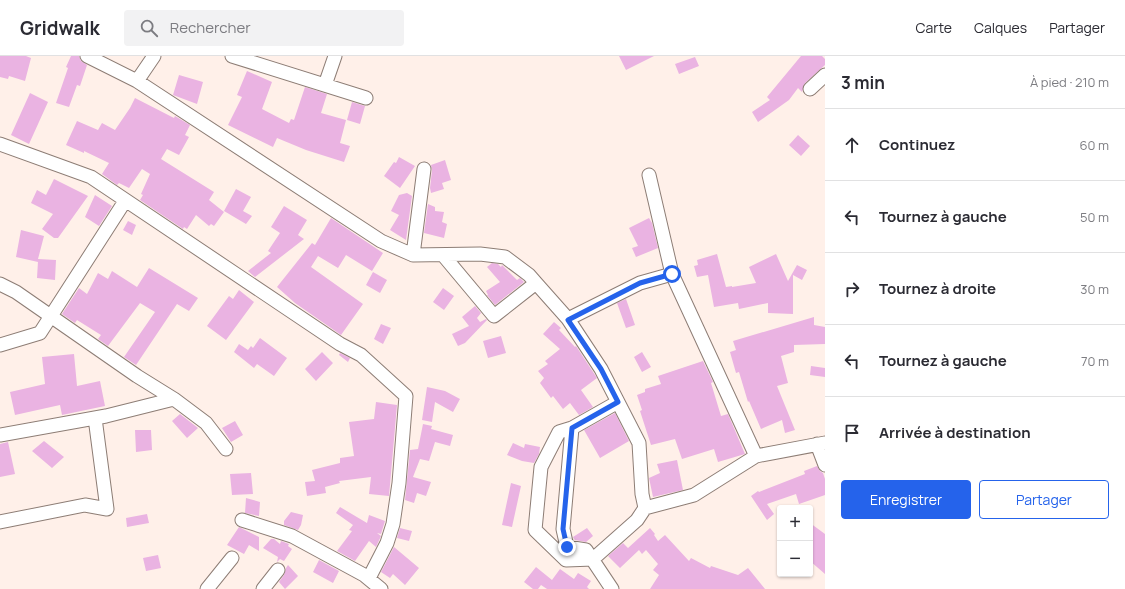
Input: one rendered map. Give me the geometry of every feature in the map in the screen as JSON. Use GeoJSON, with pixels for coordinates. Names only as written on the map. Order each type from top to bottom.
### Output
{"type":"FeatureCollection","features":[{"type":"Feature","properties":{"kind":"street"},"geometry":{"type":"LineString","coordinates":[[87,56],[137,81],[381,241],[413,255],[480,254],[505,257],[529,275],[568,320],[601,369],[639,443],[642,494],[645,508]]}},
{"type":"Feature","properties":{"kind":"street"},"geometry":{"type":"LineString","coordinates":[[137,81],[154,56]]}},
{"type":"Feature","properties":{"kind":"street"},"geometry":{"type":"LineString","coordinates":[[232,56],[366,98]]}},
{"type":"Feature","properties":{"kind":"street"},"geometry":{"type":"LineString","coordinates":[[325,86],[335,56]]}},
{"type":"Feature","properties":{"kind":"street"},"geometry":{"type":"LineString","coordinates":[[810,89],[825,75]]}},
{"type":"Feature","properties":{"kind":"street"},"geometry":{"type":"LineString","coordinates":[[0,144],[91,177],[340,344],[361,355],[406,396],[399,483],[392,524],[387,543],[369,578]]}},
{"type":"Feature","properties":{"kind":"street"},"geometry":{"type":"LineString","coordinates":[[413,255],[424,169]]}},
{"type":"Feature","properties":{"kind":"street"},"geometry":{"type":"LineString","coordinates":[[649,175],[672,274],[756,456]]}},
{"type":"Feature","properties":{"kind":"street"},"geometry":{"type":"LineString","coordinates":[[0,345],[40,333],[125,201]]}},
{"type":"Feature","properties":{"kind":"street"},"geometry":{"type":"LineString","coordinates":[[443,255],[494,316],[536,283]]}},
{"type":"Feature","properties":{"kind":"street"},"geometry":{"type":"LineString","coordinates":[[568,320],[640,283],[672,274]]}},
{"type":"Feature","properties":{"kind":"street"},"geometry":{"type":"LineString","coordinates":[[0,284],[16,292],[137,376],[174,399],[206,423],[226,449]]}},
{"type":"Feature","properties":{"kind":"street"},"geometry":{"type":"LineString","coordinates":[[0,435],[95,418],[174,399]]}},
{"type":"Feature","properties":{"kind":"street"},"geometry":{"type":"LineString","coordinates":[[618,402],[572,428],[559,432],[541,467],[535,530],[566,560],[593,558],[637,520],[645,508],[694,495],[756,456],[821,444],[825,465]]}},
{"type":"Feature","properties":{"kind":"street"},"geometry":{"type":"LineString","coordinates":[[0,522],[85,505],[108,509],[95,418]]}},
{"type":"Feature","properties":{"kind":"street"},"geometry":{"type":"LineString","coordinates":[[572,428],[563,529],[567,547],[586,550],[593,558],[612,589]]}},
{"type":"Feature","properties":{"kind":"street"},"geometry":{"type":"LineString","coordinates":[[242,520],[292,536],[369,578],[381,589]]}},
{"type":"Feature","properties":{"kind":"street"},"geometry":{"type":"LineString","coordinates":[[207,589],[232,558]]}},
{"type":"Feature","properties":{"kind":"street"},"geometry":{"type":"LineString","coordinates":[[263,589],[278,570]]}},
{"type":"Feature","properties":{"kind":"building"},"geometry":{"type":"Polygon","coordinates":[[[0,56],[26,56],[31,58],[25,81],[9,76],[8,79],[0,77],[0,56]]]}},
{"type":"Feature","properties":{"kind":"building"},"geometry":{"type":"Polygon","coordinates":[[[71,56],[79,56],[81,61],[87,65],[80,86],[77,85],[69,107],[56,103],[68,68],[66,67],[71,56]]]}},
{"type":"Feature","properties":{"kind":"building"},"geometry":{"type":"Polygon","coordinates":[[[619,56],[654,56],[626,70],[619,56]]]}},
{"type":"Feature","properties":{"kind":"building"},"geometry":{"type":"Polygon","coordinates":[[[801,56],[822,56],[825,59],[825,65],[805,83],[802,92],[798,88],[789,100],[758,122],[752,112],[770,100],[767,97],[801,56]]]}},
{"type":"Feature","properties":{"kind":"building"},"geometry":{"type":"Polygon","coordinates":[[[695,57],[699,66],[679,74],[675,64],[695,57]]]}},
{"type":"Feature","properties":{"kind":"building"},"geometry":{"type":"Polygon","coordinates":[[[247,71],[272,82],[262,109],[289,123],[291,119],[294,120],[305,87],[327,94],[321,113],[346,120],[340,143],[350,146],[344,162],[306,150],[277,138],[273,147],[228,125],[242,97],[237,95],[247,71]]]}},
{"type":"Feature","properties":{"kind":"building"},"geometry":{"type":"Polygon","coordinates":[[[179,75],[203,82],[197,104],[173,95],[179,75]]]}},
{"type":"Feature","properties":{"kind":"building"},"geometry":{"type":"Polygon","coordinates":[[[30,93],[48,102],[29,144],[11,135],[30,93]]]}},
{"type":"Feature","properties":{"kind":"building"},"geometry":{"type":"Polygon","coordinates":[[[135,98],[174,118],[175,116],[190,125],[185,135],[189,137],[179,155],[167,149],[161,159],[214,192],[209,200],[224,212],[214,226],[211,224],[209,226],[196,215],[187,229],[184,227],[183,229],[140,200],[143,195],[141,194],[150,174],[142,169],[129,188],[119,183],[117,185],[102,174],[109,163],[84,151],[84,153],[66,145],[77,121],[98,130],[102,123],[115,130],[135,98]]]}},
{"type":"Feature","properties":{"kind":"building"},"geometry":{"type":"Polygon","coordinates":[[[352,102],[365,106],[360,124],[347,120],[352,102]]]}},
{"type":"Feature","properties":{"kind":"building"},"geometry":{"type":"Polygon","coordinates":[[[798,135],[810,146],[801,156],[789,145],[798,135]]]}},
{"type":"Feature","properties":{"kind":"building"},"geometry":{"type":"Polygon","coordinates":[[[399,157],[415,166],[400,188],[384,176],[394,162],[396,163],[399,157]]]}},
{"type":"Feature","properties":{"kind":"building"},"geometry":{"type":"Polygon","coordinates":[[[445,160],[451,180],[442,183],[444,189],[431,193],[431,165],[445,160]]]}},
{"type":"Feature","properties":{"kind":"building"},"geometry":{"type":"Polygon","coordinates":[[[54,179],[88,196],[58,238],[54,238],[42,229],[53,214],[31,203],[37,190],[46,195],[54,179]]]}},
{"type":"Feature","properties":{"kind":"building"},"geometry":{"type":"Polygon","coordinates":[[[236,189],[251,197],[243,211],[252,216],[246,224],[224,211],[236,189]]]}},
{"type":"Feature","properties":{"kind":"building"},"geometry":{"type":"Polygon","coordinates":[[[407,193],[412,196],[406,240],[390,230],[399,215],[391,211],[399,195],[407,193]]]}},
{"type":"Feature","properties":{"kind":"building"},"geometry":{"type":"Polygon","coordinates":[[[95,195],[112,206],[99,226],[85,217],[95,195]]]}},
{"type":"Feature","properties":{"kind":"building"},"geometry":{"type":"Polygon","coordinates":[[[428,204],[435,207],[435,211],[444,212],[442,222],[447,224],[444,238],[424,233],[428,204]]]}},
{"type":"Feature","properties":{"kind":"building"},"geometry":{"type":"Polygon","coordinates":[[[284,206],[307,220],[298,235],[304,239],[255,277],[248,271],[271,253],[268,251],[280,233],[271,227],[284,206]]]}},
{"type":"Feature","properties":{"kind":"building"},"geometry":{"type":"Polygon","coordinates":[[[331,218],[383,253],[372,271],[346,255],[338,268],[318,256],[311,267],[363,304],[341,335],[295,303],[277,287],[312,243],[315,245],[331,218]]]}},
{"type":"Feature","properties":{"kind":"building"},"geometry":{"type":"Polygon","coordinates":[[[649,218],[652,223],[658,248],[636,257],[632,248],[638,246],[629,228],[649,218]]]}},
{"type":"Feature","properties":{"kind":"building"},"geometry":{"type":"Polygon","coordinates":[[[128,221],[136,225],[132,235],[123,230],[128,221]]]}},
{"type":"Feature","properties":{"kind":"building"},"geometry":{"type":"Polygon","coordinates":[[[21,230],[44,236],[38,259],[56,260],[55,280],[37,278],[38,262],[16,257],[21,230]]]}},
{"type":"Feature","properties":{"kind":"building"},"geometry":{"type":"Polygon","coordinates":[[[717,254],[726,287],[756,283],[749,267],[776,254],[788,281],[797,265],[807,270],[802,280],[793,275],[793,314],[768,313],[768,303],[739,309],[738,303],[714,307],[708,275],[697,277],[694,266],[698,265],[697,260],[717,254]]]}},
{"type":"Feature","properties":{"kind":"building"},"geometry":{"type":"Polygon","coordinates":[[[492,263],[498,264],[501,267],[502,265],[517,280],[520,278],[524,282],[495,305],[487,295],[486,291],[500,282],[487,267],[492,263]]]}},
{"type":"Feature","properties":{"kind":"building"},"geometry":{"type":"Polygon","coordinates":[[[149,268],[198,298],[189,311],[177,304],[136,365],[124,357],[155,312],[140,303],[108,346],[98,339],[101,335],[77,320],[75,323],[62,314],[79,288],[87,294],[98,273],[108,279],[112,271],[137,287],[149,268]]]}},
{"type":"Feature","properties":{"kind":"building"},"geometry":{"type":"Polygon","coordinates":[[[373,272],[387,280],[380,293],[366,285],[373,272]]]}},
{"type":"Feature","properties":{"kind":"building"},"geometry":{"type":"Polygon","coordinates":[[[443,288],[454,296],[444,310],[433,302],[443,288]]]}},
{"type":"Feature","properties":{"kind":"building"},"geometry":{"type":"Polygon","coordinates":[[[239,290],[254,302],[226,340],[207,326],[229,296],[233,299],[239,290]]]}},
{"type":"Feature","properties":{"kind":"building"},"geometry":{"type":"Polygon","coordinates":[[[626,299],[635,325],[626,328],[617,303],[626,299]]]}},
{"type":"Feature","properties":{"kind":"building"},"geometry":{"type":"Polygon","coordinates":[[[475,306],[481,313],[477,318],[480,322],[486,319],[487,320],[465,343],[458,346],[452,334],[469,326],[462,317],[475,306]]]}},
{"type":"Feature","properties":{"kind":"building"},"geometry":{"type":"Polygon","coordinates":[[[814,317],[814,325],[825,327],[825,344],[794,345],[794,352],[781,356],[788,383],[777,386],[795,430],[785,433],[782,420],[761,429],[749,401],[748,402],[739,372],[736,373],[730,352],[736,350],[733,341],[814,317]]]}},
{"type":"Feature","properties":{"kind":"building"},"geometry":{"type":"Polygon","coordinates":[[[554,322],[561,328],[559,330],[575,347],[576,346],[597,378],[581,390],[593,407],[579,415],[570,403],[563,409],[553,396],[551,398],[540,383],[544,378],[538,371],[548,364],[545,361],[560,349],[543,334],[554,322]]]}},
{"type":"Feature","properties":{"kind":"building"},"geometry":{"type":"Polygon","coordinates":[[[381,324],[391,328],[383,344],[374,339],[381,324]]]}},
{"type":"Feature","properties":{"kind":"building"},"geometry":{"type":"Polygon","coordinates":[[[501,336],[506,353],[488,358],[483,341],[501,336]]]}},
{"type":"Feature","properties":{"kind":"building"},"geometry":{"type":"Polygon","coordinates":[[[260,338],[287,358],[274,376],[257,364],[254,368],[234,352],[239,344],[248,350],[251,346],[253,348],[260,338]]]}},
{"type":"Feature","properties":{"kind":"building"},"geometry":{"type":"Polygon","coordinates":[[[322,352],[333,363],[316,381],[305,369],[322,352]]]}},
{"type":"Feature","properties":{"kind":"building"},"geometry":{"type":"Polygon","coordinates":[[[642,352],[651,367],[642,372],[634,357],[642,352]]]}},
{"type":"Feature","properties":{"kind":"building"},"geometry":{"type":"Polygon","coordinates":[[[340,353],[350,358],[348,362],[339,355],[340,353]]]}},
{"type":"Feature","properties":{"kind":"building"},"geometry":{"type":"Polygon","coordinates":[[[74,354],[77,386],[100,381],[105,406],[62,415],[60,405],[15,415],[10,392],[45,384],[42,357],[74,354]]]}},
{"type":"Feature","properties":{"kind":"building"},"geometry":{"type":"Polygon","coordinates":[[[703,361],[713,382],[711,383],[721,416],[728,414],[745,454],[718,462],[714,449],[682,459],[675,439],[651,445],[640,411],[642,410],[637,395],[645,392],[645,389],[661,384],[658,376],[703,361]]]}},
{"type":"Feature","properties":{"kind":"building"},"geometry":{"type":"Polygon","coordinates":[[[811,366],[825,368],[825,377],[810,375],[811,366]]]}},
{"type":"Feature","properties":{"kind":"building"},"geometry":{"type":"Polygon","coordinates":[[[427,387],[445,391],[460,399],[453,412],[435,402],[432,422],[422,420],[427,387]]]}},
{"type":"Feature","properties":{"kind":"building"},"geometry":{"type":"Polygon","coordinates":[[[376,402],[397,405],[389,496],[369,494],[371,477],[339,481],[340,483],[325,487],[326,493],[307,496],[305,482],[315,481],[312,470],[340,463],[340,458],[354,456],[349,422],[374,419],[376,402]]]}},
{"type":"Feature","properties":{"kind":"building"},"geometry":{"type":"Polygon","coordinates":[[[615,413],[629,441],[600,458],[584,430],[615,413]]]}},
{"type":"Feature","properties":{"kind":"building"},"geometry":{"type":"Polygon","coordinates":[[[180,414],[198,428],[187,438],[172,421],[180,414]]]}},
{"type":"Feature","properties":{"kind":"building"},"geometry":{"type":"Polygon","coordinates":[[[235,421],[243,435],[231,442],[222,428],[235,421]]]}},
{"type":"Feature","properties":{"kind":"building"},"geometry":{"type":"Polygon","coordinates":[[[423,424],[432,426],[431,429],[453,435],[450,446],[435,442],[429,461],[420,459],[413,477],[431,482],[426,496],[417,493],[414,503],[405,500],[410,450],[418,449],[423,424]]]}},
{"type":"Feature","properties":{"kind":"building"},"geometry":{"type":"Polygon","coordinates":[[[135,430],[151,430],[152,450],[136,452],[135,430]]]}},
{"type":"Feature","properties":{"kind":"building"},"geometry":{"type":"Polygon","coordinates":[[[44,441],[64,457],[52,468],[32,451],[44,441]]]}},
{"type":"Feature","properties":{"kind":"building"},"geometry":{"type":"Polygon","coordinates":[[[8,442],[15,474],[0,477],[0,444],[8,442]]]}},
{"type":"Feature","properties":{"kind":"building"},"geometry":{"type":"Polygon","coordinates":[[[513,443],[524,448],[525,444],[540,447],[539,454],[534,463],[522,461],[507,455],[513,443]]]}},
{"type":"Feature","properties":{"kind":"building"},"geometry":{"type":"Polygon","coordinates":[[[677,460],[683,490],[653,497],[649,478],[660,473],[657,464],[677,460]]]}},
{"type":"Feature","properties":{"kind":"building"},"geometry":{"type":"Polygon","coordinates":[[[817,466],[823,473],[825,479],[825,495],[799,504],[796,494],[767,504],[774,514],[767,520],[751,496],[758,491],[759,492],[805,474],[804,471],[817,466]]]}},
{"type":"Feature","properties":{"kind":"building"},"geometry":{"type":"Polygon","coordinates":[[[251,473],[253,494],[232,495],[230,474],[251,473]]]}},
{"type":"Feature","properties":{"kind":"building"},"geometry":{"type":"Polygon","coordinates":[[[511,483],[521,486],[512,527],[502,525],[511,483]]]}},
{"type":"Feature","properties":{"kind":"building"},"geometry":{"type":"Polygon","coordinates":[[[246,498],[260,502],[259,516],[245,513],[246,498]]]}},
{"type":"Feature","properties":{"kind":"building"},"geometry":{"type":"Polygon","coordinates":[[[340,507],[367,523],[369,515],[385,521],[381,534],[377,533],[381,536],[376,547],[369,541],[355,561],[337,551],[352,531],[349,530],[353,525],[336,513],[340,507]]]}},
{"type":"Feature","properties":{"kind":"building"},"geometry":{"type":"Polygon","coordinates":[[[291,512],[303,515],[301,525],[298,530],[284,525],[284,521],[291,512]]]}},
{"type":"Feature","properties":{"kind":"building"},"geometry":{"type":"Polygon","coordinates":[[[147,514],[149,523],[127,527],[126,518],[147,514]]]}},
{"type":"Feature","properties":{"kind":"building"},"geometry":{"type":"Polygon","coordinates":[[[813,525],[825,534],[825,574],[813,564],[813,525]]]}},
{"type":"Feature","properties":{"kind":"building"},"geometry":{"type":"Polygon","coordinates":[[[239,527],[259,537],[259,551],[249,545],[244,554],[227,545],[239,527]]]}},
{"type":"Feature","properties":{"kind":"building"},"geometry":{"type":"Polygon","coordinates":[[[400,528],[412,531],[409,541],[397,538],[400,528]]]}},
{"type":"Feature","properties":{"kind":"building"},"geometry":{"type":"Polygon","coordinates":[[[587,528],[593,536],[586,542],[575,540],[573,537],[587,528]]]}},
{"type":"Feature","properties":{"kind":"building"},"geometry":{"type":"Polygon","coordinates":[[[650,528],[658,541],[665,535],[689,561],[691,558],[710,568],[711,566],[738,575],[748,568],[765,589],[650,589],[659,575],[653,570],[658,564],[646,550],[642,554],[639,550],[620,568],[608,556],[623,543],[628,548],[650,528]]]}},
{"type":"Feature","properties":{"kind":"building"},"geometry":{"type":"Polygon","coordinates":[[[271,539],[274,539],[280,544],[281,541],[289,544],[288,546],[292,549],[284,561],[280,559],[277,562],[278,557],[263,548],[271,539]]]}},
{"type":"Feature","properties":{"kind":"building"},"geometry":{"type":"Polygon","coordinates":[[[394,547],[419,568],[405,585],[393,574],[390,578],[381,572],[394,547]]]}},
{"type":"Feature","properties":{"kind":"building"},"geometry":{"type":"Polygon","coordinates":[[[158,555],[161,568],[146,571],[143,558],[158,555]]]}},
{"type":"Feature","properties":{"kind":"building"},"geometry":{"type":"Polygon","coordinates":[[[319,560],[339,571],[333,583],[313,572],[319,560]]]}},
{"type":"Feature","properties":{"kind":"building"},"geometry":{"type":"Polygon","coordinates":[[[288,565],[298,576],[285,589],[279,582],[288,565]]]}},
{"type":"Feature","properties":{"kind":"building"},"geometry":{"type":"Polygon","coordinates":[[[536,567],[552,580],[560,569],[574,579],[578,573],[591,581],[587,587],[589,589],[547,589],[541,585],[538,589],[533,589],[524,582],[536,567]]]}},
{"type":"Feature","properties":{"kind":"route"},"geometry":{"type":"LineString","coordinates":[[567,547],[563,529],[563,514],[572,428],[618,402],[601,369],[568,320],[640,283],[672,274]]}}]}
